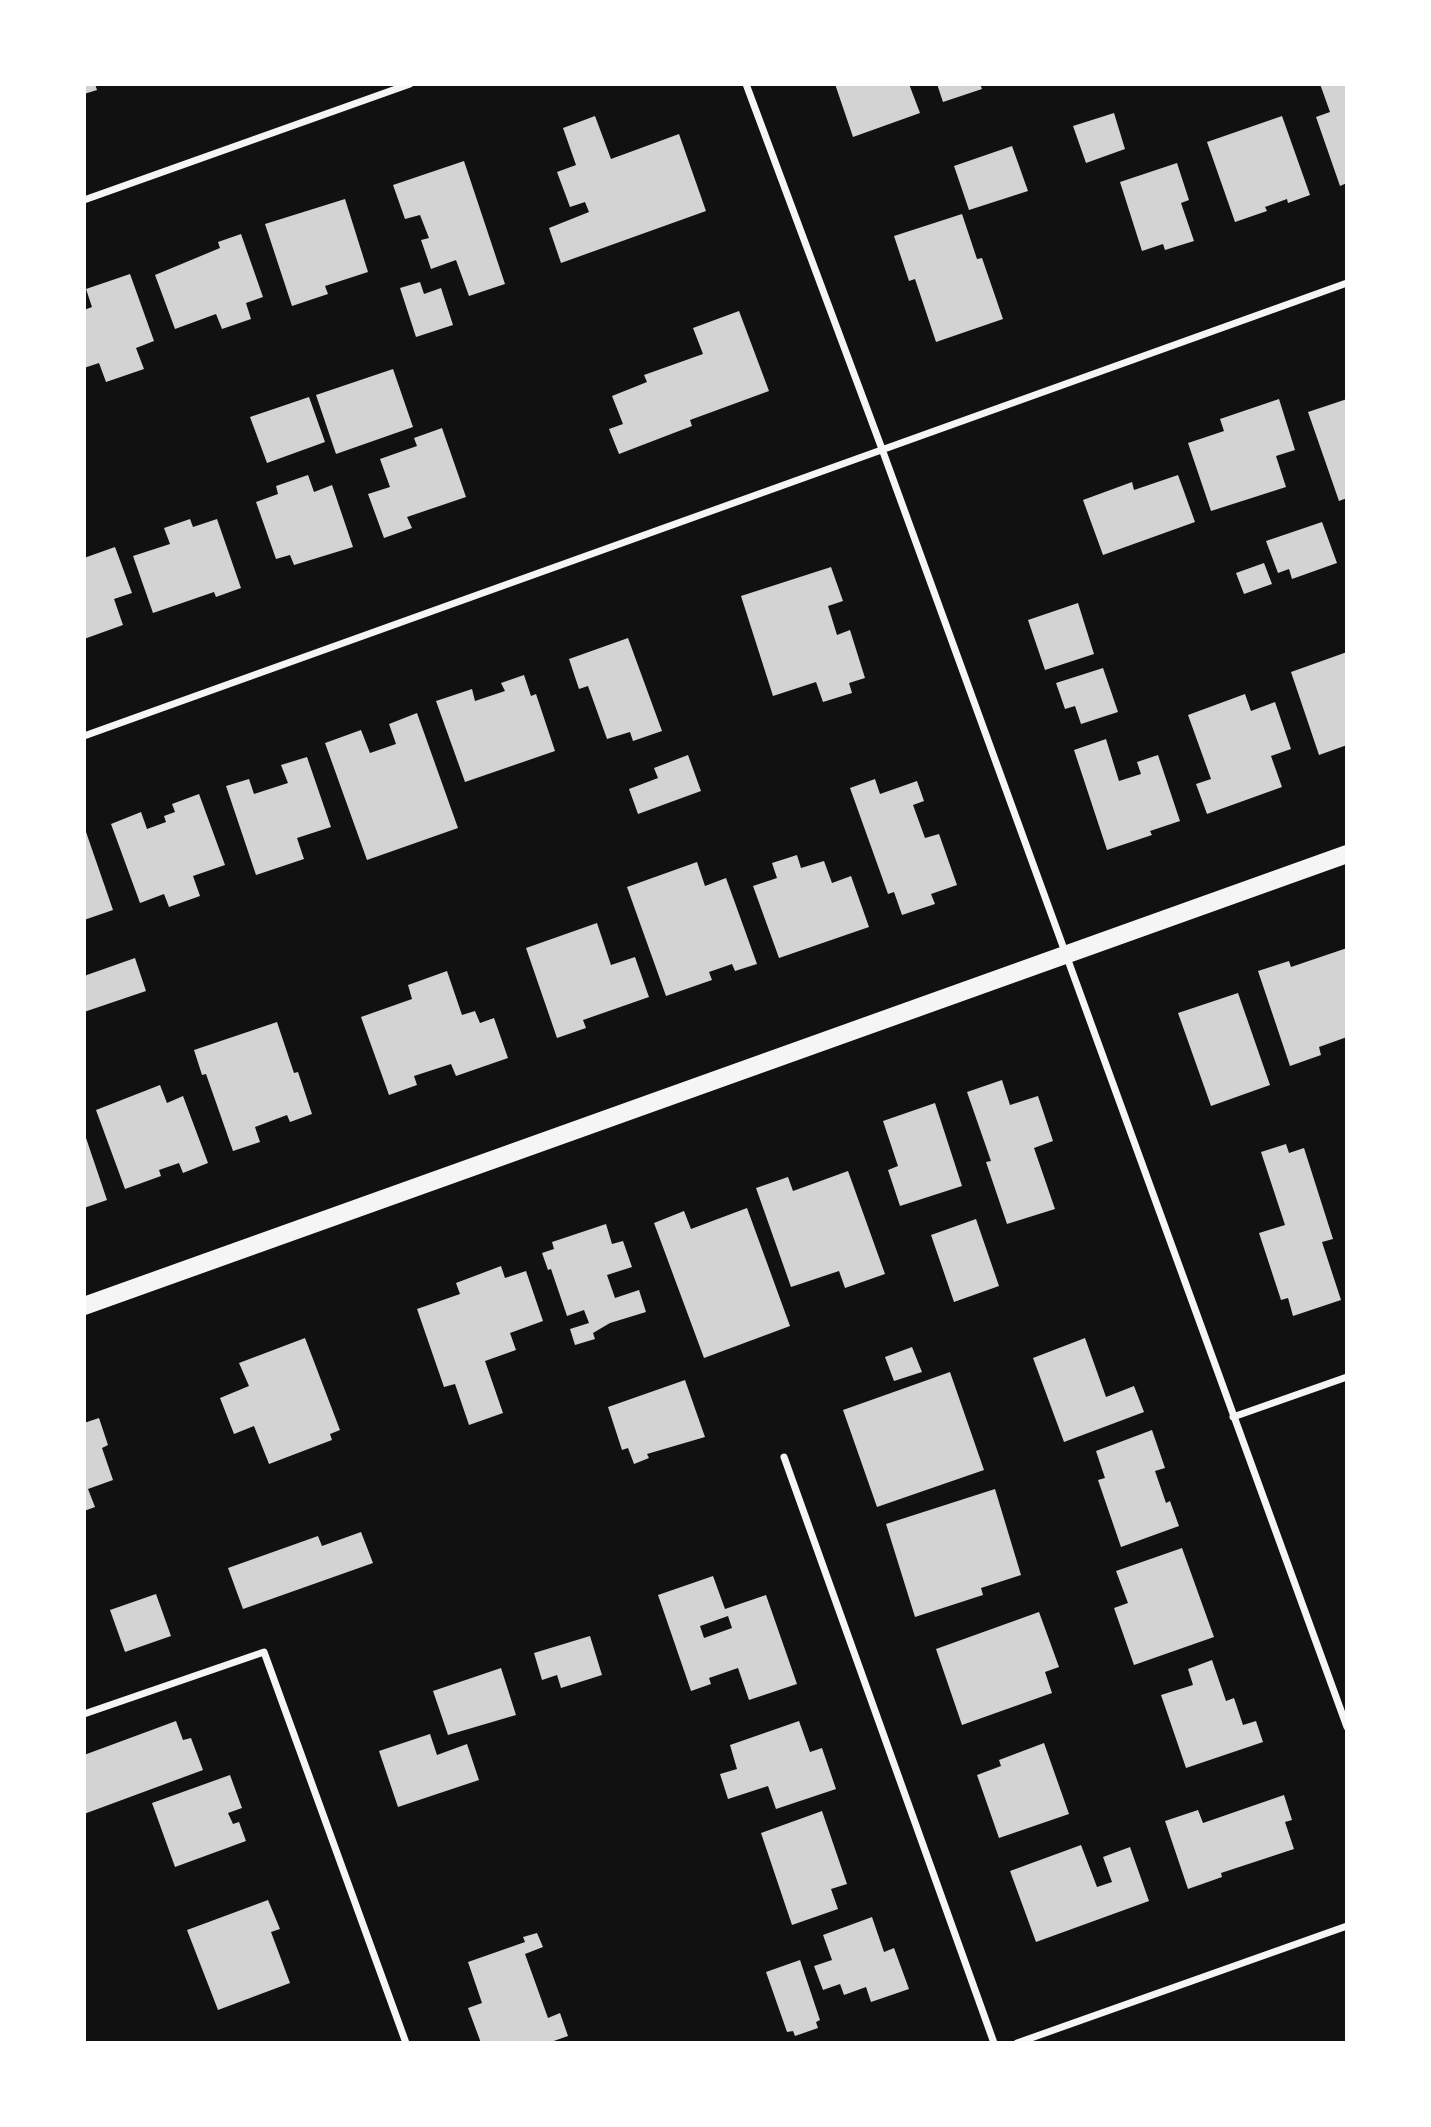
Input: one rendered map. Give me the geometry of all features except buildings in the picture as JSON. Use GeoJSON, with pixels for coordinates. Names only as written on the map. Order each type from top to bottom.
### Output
{"type":"FeatureCollection","features":[{"type":"Feature","properties":{"kind":"main road"},"geometry":{"type":"LineString","coordinates":[[84,1306],[1347,854]]}},
{"type":"Feature","properties":{"kind":"street"},"geometry":{"type":"LineString","coordinates":[[84,200],[410,84]]}},
{"type":"Feature","properties":{"kind":"street"},"geometry":{"type":"LineString","coordinates":[[746,84],[882,449],[1347,1727]]}},
{"type":"Feature","properties":{"kind":"street"},"geometry":{"type":"LineString","coordinates":[[84,736],[1347,284]]}},
{"type":"Feature","properties":{"kind":"street"},"geometry":{"type":"LineString","coordinates":[[1233,1417],[1347,1377]]}},
{"type":"Feature","properties":{"kind":"street"},"geometry":{"type":"LineString","coordinates":[[784,1457],[994,2043]]}},
{"type":"Feature","properties":{"kind":"street"},"geometry":{"type":"LineString","coordinates":[[84,1714],[264,1651],[406,2043]]}},
{"type":"Feature","properties":{"kind":"street"},"geometry":{"type":"LineString","coordinates":[[1017,2043],[1347,1926]]}}]}
